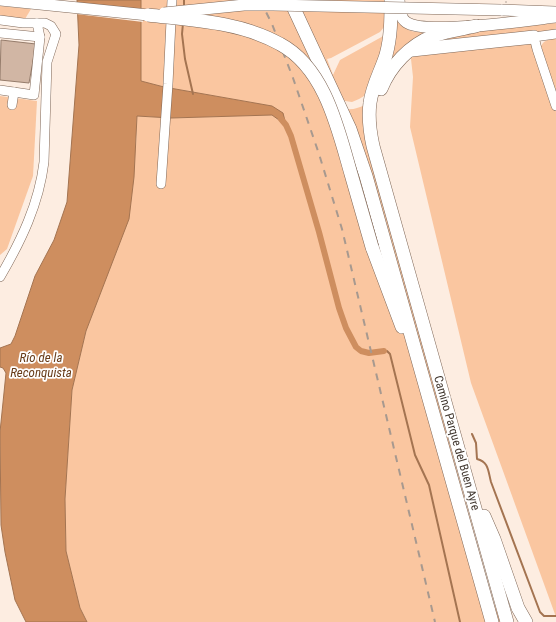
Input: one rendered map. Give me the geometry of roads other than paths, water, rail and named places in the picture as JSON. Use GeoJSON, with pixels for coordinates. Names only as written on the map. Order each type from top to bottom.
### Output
{"type":"FeatureCollection","features":[{"type":"Feature","properties":{"kind":"highway"},"geometry":{"type":"LineString","coordinates":[[290,0],[350,129],[373,198],[416,353]]}},
{"type":"Feature","properties":{"kind":"highway"},"geometry":{"type":"LineString","coordinates":[[390,0],[391,28],[388,44],[371,98],[369,122],[376,158],[406,263]]}},
{"type":"Feature","properties":{"kind":"highway"},"geometry":{"type":"LineString","coordinates":[[148,15],[214,24],[242,30],[264,37],[282,44],[301,59],[310,70],[320,85],[335,121],[372,246],[399,322],[416,353]]}},
{"type":"Feature","properties":{"kind":"highway"},"geometry":{"type":"LineString","coordinates":[[406,263],[380,143],[377,114],[380,92],[392,68],[410,50],[423,41],[431,37],[476,26]]}},
{"type":"Feature","properties":{"kind":"highway"},"geometry":{"type":"LineString","coordinates":[[410,50],[534,36]]}},
{"type":"Feature","properties":{"kind":"highway","name":"Camino Parque del Buen Ayre"},"geometry":{"type":"LineString","coordinates":[[406,263],[507,622]]}},
{"type":"Feature","properties":{"kind":"highway","name":"Camino Parque del Buen Ayre"},"geometry":{"type":"LineString","coordinates":[[416,353],[492,622]]}},
{"type":"Feature","properties":{"kind":"highway"},"geometry":{"type":"LineString","coordinates":[[464,470],[494,539],[524,622]]}},
{"type":"Feature","properties":{"kind":"highway"},"geometry":{"type":"LineString","coordinates":[[484,597],[488,622]]}},
{"type":"Feature","properties":{"kind":"main road"},"geometry":{"type":"LineString","coordinates":[[0,0],[148,15],[256,5],[556,12]]}},
{"type":"Feature","properties":{"kind":"main road"},"geometry":{"type":"LineString","coordinates":[[399,0],[401,17],[407,23],[415,26],[476,26],[556,18]]}},
{"type":"Feature","properties":{"kind":"street"},"geometry":{"type":"LineString","coordinates":[[160,184],[168,84],[172,0]]}},
{"type":"Feature","properties":{"kind":"street"},"geometry":{"type":"LineString","coordinates":[[0,20],[49,24],[56,34],[47,62],[44,162],[42,177],[20,241],[0,277]]}},
{"type":"Feature","properties":{"kind":"street"},"geometry":{"type":"LineString","coordinates":[[0,90],[34,95],[40,38],[37,23]]}},
{"type":"Feature","properties":{"kind":"street"},"geometry":{"type":"LineString","coordinates":[[0,33],[40,38]]}},
{"type":"Feature","properties":{"kind":"street"},"geometry":{"type":"LineString","coordinates":[[556,34],[534,36],[556,106]]}},
{"type":"Feature","properties":{"kind":"street"},"geometry":{"type":"LineString","coordinates":[[12,105],[14,92]]}},
{"type":"Feature","properties":{"kind":"water","name":"Río de la Reconquista"},"geometry":{"type":"Polygon","coordinates":[[[77,0],[141,0],[141,81],[164,87],[272,106],[283,113],[286,125],[272,115],[171,118],[137,116],[134,177],[129,219],[86,331],[72,390],[65,499],[66,551],[80,608],[87,622],[26,622],[15,600],[1,525],[0,432],[6,373],[3,368],[0,367],[0,348],[11,344],[15,336],[35,276],[54,240],[67,202],[79,45],[77,0]]]}},
{"type":"Feature","properties":{"kind":"waterway"},"geometry":{"type":"LineString","coordinates":[[184,0],[184,7]]}},
{"type":"Feature","properties":{"kind":"waterway"},"geometry":{"type":"LineString","coordinates":[[183,23],[182,34],[185,59],[193,94]]}},
{"type":"Feature","properties":{"kind":"waterway"},"geometry":{"type":"LineString","coordinates":[[281,119],[286,125],[291,136],[339,308],[346,328],[356,347],[361,351],[369,353],[384,351]]}},
{"type":"Feature","properties":{"kind":"waterway"},"geometry":{"type":"LineString","coordinates":[[384,351],[387,351],[390,354],[415,455],[429,485],[460,622]]}},
{"type":"Feature","properties":{"kind":"waterway"},"geometry":{"type":"LineString","coordinates":[[472,434],[476,443],[477,459],[481,460],[486,465],[540,612],[544,616],[556,616]]}},
{"type":"Feature","properties":{"kind":"railway"},"geometry":{"type":"LineString","coordinates":[[260,0],[272,24],[293,78],[319,154],[342,229],[435,622]]}}]}
